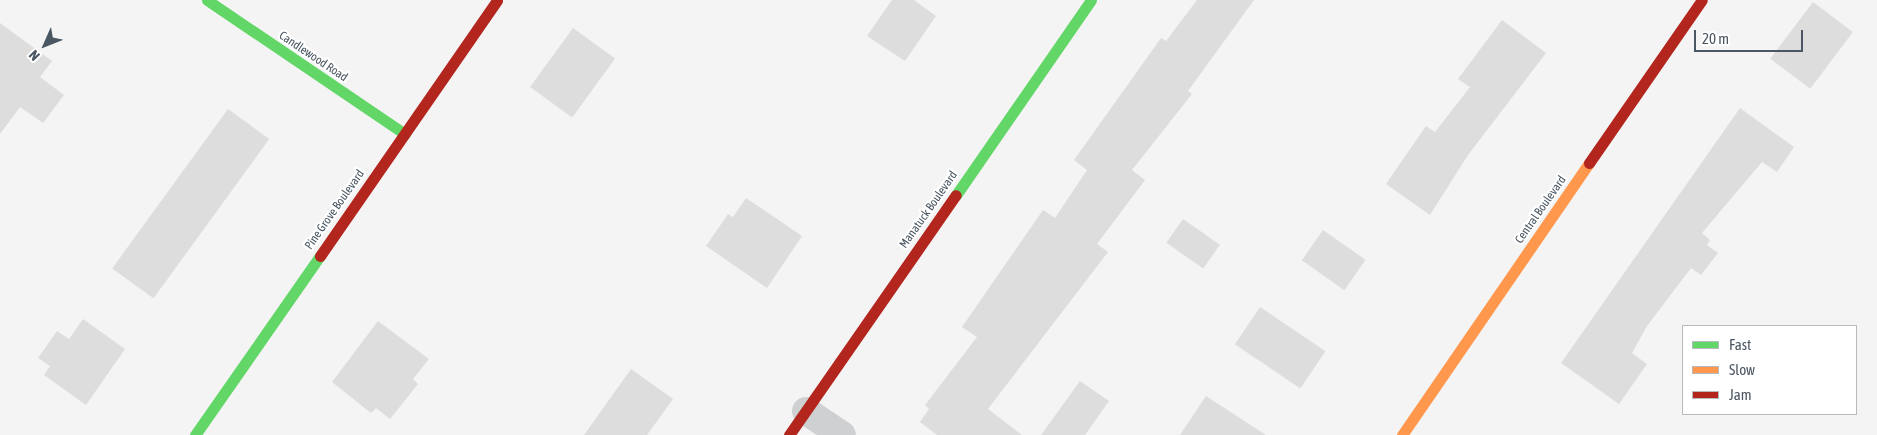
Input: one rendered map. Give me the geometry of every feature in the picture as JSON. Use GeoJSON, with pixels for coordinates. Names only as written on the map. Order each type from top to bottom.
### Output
{"type":"FeatureCollection","features":[{"type":"Feature","properties":{"kind":"street","name":"Candlewood Road"},"geometry":{"type":"LineString","coordinates":[[208,0],[405,134]]}},
{"type":"Feature","properties":{"kind":"street","name":"Pine Grove Boulevard"},"geometry":{"type":"LineString","coordinates":[[195,435],[498,0]]}},
{"type":"Feature","properties":{"kind":"street","name":"Manatuck Boulevard"},"geometry":{"type":"LineString","coordinates":[[789,435],[1090,0]]}},
{"type":"Feature","properties":{"kind":"street","name":"Central Boulevard"},"geometry":{"type":"LineString","coordinates":[[1402,435],[1702,0]]}},
{"type":"Feature","properties":{"kind":"street"},"geometry":{"type":"LineString","coordinates":[[806,411],[842,435]]}},
{"type":"Feature","properties":{"kind":"building"},"geometry":{"type":"Polygon","coordinates":[[[892,0],[914,0],[936,16],[905,61],[867,36],[892,0]]]}},
{"type":"Feature","properties":{"kind":"building"},"geometry":{"type":"Polygon","coordinates":[[[1197,0],[1254,0],[1188,91],[1192,94],[1132,170],[1145,180],[1097,244],[1108,252],[988,409],[1022,435],[937,435],[920,422],[929,409],[925,405],[977,337],[962,327],[1043,210],[1055,218],[1087,170],[1074,160],[1161,38],[1166,41],[1197,0]]]}},
{"type":"Feature","properties":{"kind":"building"},"geometry":{"type":"Polygon","coordinates":[[[1813,2],[1853,32],[1810,89],[1770,59],[1813,2]]]}},
{"type":"Feature","properties":{"kind":"building"},"geometry":{"type":"Polygon","coordinates":[[[1502,20],[1546,53],[1468,155],[1430,215],[1386,184],[1426,126],[1435,132],[1470,87],[1458,79],[1502,20]]]}},
{"type":"Feature","properties":{"kind":"building"},"geometry":{"type":"Polygon","coordinates":[[[0,23],[52,61],[40,77],[64,95],[43,123],[20,107],[0,134],[0,23]]]}},
{"type":"Feature","properties":{"kind":"building"},"geometry":{"type":"Polygon","coordinates":[[[573,28],[615,59],[572,118],[530,87],[573,28]]]}},
{"type":"Feature","properties":{"kind":"building"},"geometry":{"type":"Polygon","coordinates":[[[1740,108],[1794,147],[1777,172],[1762,162],[1702,233],[1710,240],[1707,245],[1718,253],[1701,275],[1691,268],[1647,326],[1632,353],[1647,364],[1619,404],[1561,363],[1740,108]]]}},
{"type":"Feature","properties":{"kind":"building"},"geometry":{"type":"Polygon","coordinates":[[[228,109],[269,139],[153,298],[112,268],[228,109]]]}},
{"type":"Feature","properties":{"kind":"building"},"geometry":{"type":"Polygon","coordinates":[[[746,198],[802,236],[767,288],[706,246],[728,214],[733,217],[746,198]]]}},
{"type":"Feature","properties":{"kind":"building"},"geometry":{"type":"Polygon","coordinates":[[[1183,219],[1220,245],[1203,269],[1166,243],[1183,219]]]}},
{"type":"Feature","properties":{"kind":"building"},"geometry":{"type":"Polygon","coordinates":[[[1323,230],[1366,260],[1344,290],[1302,260],[1323,230]]]}},
{"type":"Feature","properties":{"kind":"building"},"geometry":{"type":"Polygon","coordinates":[[[1260,307],[1325,351],[1300,388],[1235,344],[1260,307]]]}},
{"type":"Feature","properties":{"kind":"building"},"geometry":{"type":"Polygon","coordinates":[[[83,319],[125,349],[86,405],[44,375],[50,366],[38,358],[57,331],[69,339],[83,319]]]}},
{"type":"Feature","properties":{"kind":"building"},"geometry":{"type":"Polygon","coordinates":[[[378,321],[429,359],[413,379],[418,384],[390,419],[376,408],[371,413],[332,382],[378,321]]]}},
{"type":"Feature","properties":{"kind":"building"},"geometry":{"type":"Polygon","coordinates":[[[631,369],[673,399],[647,435],[584,435],[631,369]]]}},
{"type":"Feature","properties":{"kind":"building"},"geometry":{"type":"Polygon","coordinates":[[[1080,381],[1109,401],[1085,435],[1041,435],[1080,381]]]}},
{"type":"Feature","properties":{"kind":"building"},"geometry":{"type":"Polygon","coordinates":[[[1206,396],[1266,435],[1180,435],[1206,396]]]}},
{"type":"Feature","properties":{"kind":"traffic: fast"},"geometry":{"type":"LineString","coordinates":[[207,0],[405,134]]}},
{"type":"Feature","properties":{"kind":"traffic: fast"},"geometry":{"type":"LineString","coordinates":[[956,195],[1091,0]]}},
{"type":"Feature","properties":{"kind":"traffic: fast"},"geometry":{"type":"LineString","coordinates":[[195,435],[320,256]]}},
{"type":"Feature","properties":{"kind":"traffic: slow"},"geometry":{"type":"LineString","coordinates":[[1402,435],[1589,163]]}},
{"type":"Feature","properties":{"kind":"traffic: jam"},"geometry":{"type":"LineString","coordinates":[[320,256],[497,0]]}},
{"type":"Feature","properties":{"kind":"traffic: jam"},"geometry":{"type":"LineString","coordinates":[[1589,163],[1702,0]]}},
{"type":"Feature","properties":{"kind":"traffic: jam"},"geometry":{"type":"LineString","coordinates":[[789,435],[956,195]]}}]}
